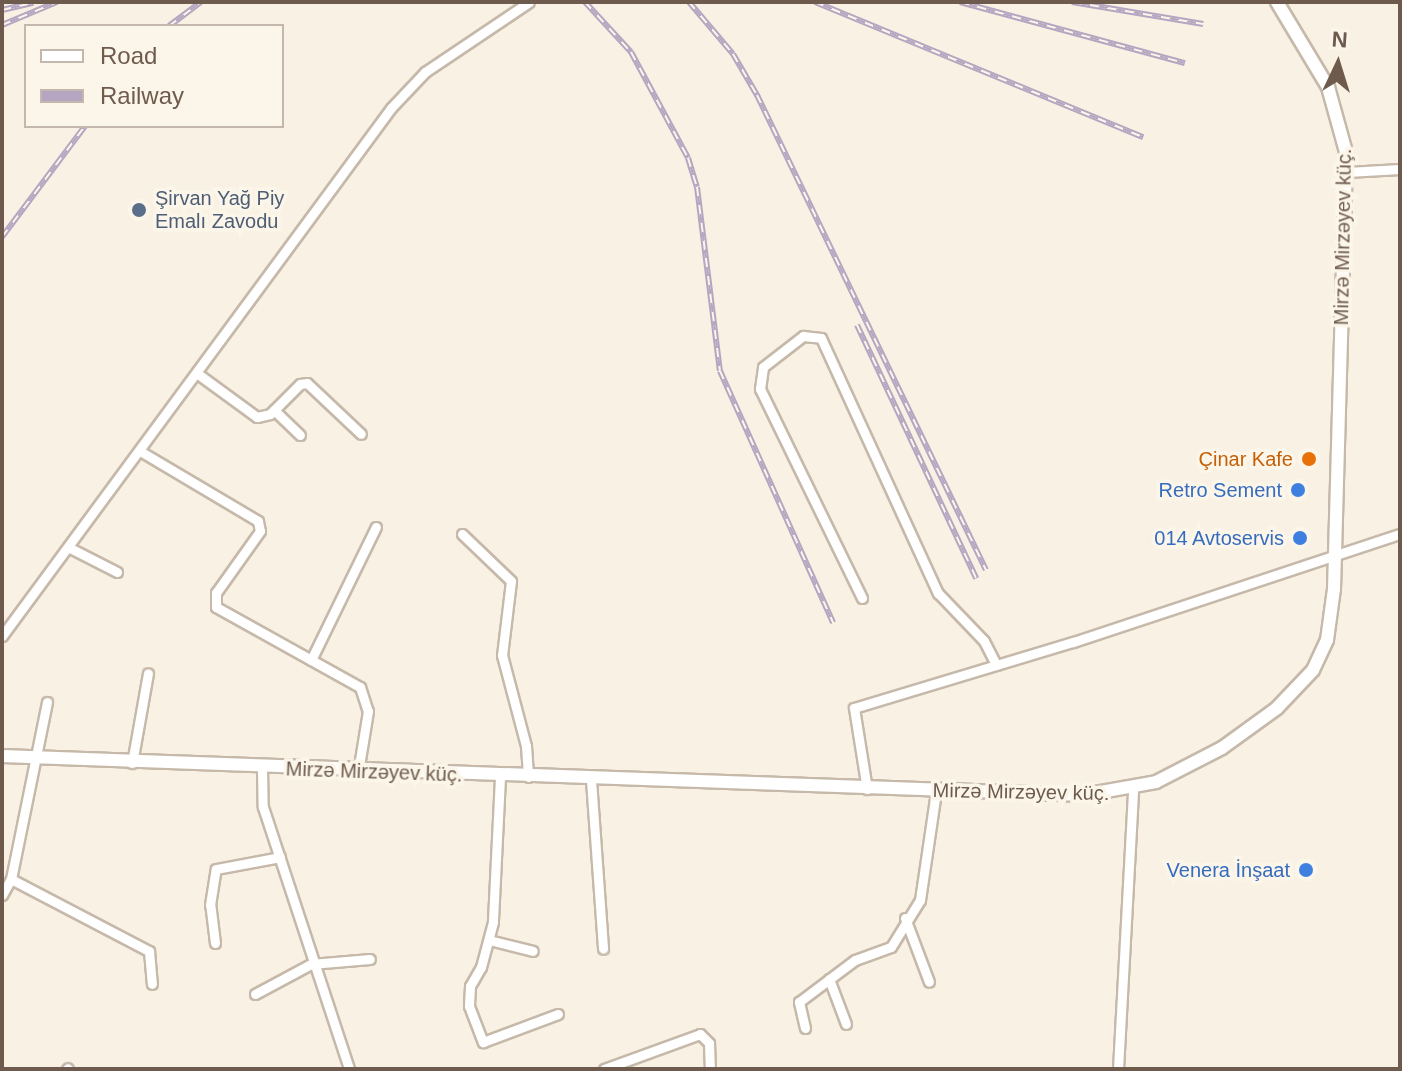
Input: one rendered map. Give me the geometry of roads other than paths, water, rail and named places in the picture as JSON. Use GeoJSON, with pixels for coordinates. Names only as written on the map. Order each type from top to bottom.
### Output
{"type":"FeatureCollection","features":[{"type":"Feature","properties":{"kind":"main road","name":"Mirzə Mirzəyev küç."},"geometry":{"type":"LineString","coordinates":[[2,756],[358,772],[1084,795],[1133,790],[1222,748],[1304,681],[1327,640],[1335,557],[1347,172],[1334,102],[1277,2]]}},
{"type":"Feature","properties":{"kind":"street"},"geometry":{"type":"LineString","coordinates":[[2,636],[406,90],[439,61],[529,2]]}},
{"type":"Feature","properties":{"kind":"street"},"geometry":{"type":"LineString","coordinates":[[1347,172],[1400,169]]}},
{"type":"Feature","properties":{"kind":"street"},"geometry":{"type":"LineString","coordinates":[[862,598],[760,389],[763,367],[803,336],[821,338],[938,593],[984,641],[996,665]]}},
{"type":"Feature","properties":{"kind":"street"},"geometry":{"type":"LineString","coordinates":[[198,374],[250,415],[264,417],[300,384],[307,383],[361,434]]}},
{"type":"Feature","properties":{"kind":"street"},"geometry":{"type":"LineString","coordinates":[[274,410],[300,435]]}},
{"type":"Feature","properties":{"kind":"street"},"geometry":{"type":"LineString","coordinates":[[140,451],[258,521],[260,531],[214,601],[220,611],[360,687],[367,698],[358,772]]}},
{"type":"Feature","properties":{"kind":"street"},"geometry":{"type":"LineString","coordinates":[[311,660],[376,527]]}},
{"type":"Feature","properties":{"kind":"street"},"geometry":{"type":"LineString","coordinates":[[462,534],[511,581],[502,655],[526,746],[528,777]]}},
{"type":"Feature","properties":{"kind":"street"},"geometry":{"type":"LineString","coordinates":[[867,789],[854,708],[1400,534]]}},
{"type":"Feature","properties":{"kind":"street"},"geometry":{"type":"LineString","coordinates":[[68,547],[117,572]]}},
{"type":"Feature","properties":{"kind":"street"},"geometry":{"type":"LineString","coordinates":[[132,763],[148,673]]}},
{"type":"Feature","properties":{"kind":"street"},"geometry":{"type":"LineString","coordinates":[[2,895],[11,879],[33,757],[47,702]]}},
{"type":"Feature","properties":{"kind":"street"},"geometry":{"type":"LineString","coordinates":[[262,768],[263,807],[311,964],[349,1069]]}},
{"type":"Feature","properties":{"kind":"street"},"geometry":{"type":"LineString","coordinates":[[500,777],[489,940],[468,997],[478,1038],[489,1042],[558,1014]]}},
{"type":"Feature","properties":{"kind":"street"},"geometry":{"type":"LineString","coordinates":[[591,780],[603,949]]}},
{"type":"Feature","properties":{"kind":"street"},"geometry":{"type":"LineString","coordinates":[[1118,1069],[1133,790]]}},
{"type":"Feature","properties":{"kind":"street"},"geometry":{"type":"LineString","coordinates":[[805,1028],[797,1006],[855,960],[891,947],[905,918],[924,891],[936,791]]}},
{"type":"Feature","properties":{"kind":"street"},"geometry":{"type":"LineString","coordinates":[[215,943],[210,905],[216,869],[280,857]]}},
{"type":"Feature","properties":{"kind":"street"},"geometry":{"type":"LineString","coordinates":[[11,879],[149,951],[152,984]]}},
{"type":"Feature","properties":{"kind":"street"},"geometry":{"type":"LineString","coordinates":[[905,918],[929,982]]}},
{"type":"Feature","properties":{"kind":"street"},"geometry":{"type":"LineString","coordinates":[[489,940],[533,951]]}},
{"type":"Feature","properties":{"kind":"street"},"geometry":{"type":"LineString","coordinates":[[255,994],[311,964],[370,959]]}},
{"type":"Feature","properties":{"kind":"street"},"geometry":{"type":"LineString","coordinates":[[829,979],[846,1024]]}},
{"type":"Feature","properties":{"kind":"street"},"geometry":{"type":"LineString","coordinates":[[604,1069],[700,1034],[708,1038],[710,1069]]}},
{"type":"Feature","properties":{"kind":"railway"},"geometry":{"type":"LineString","coordinates":[[2,25],[57,2]]}},
{"type":"Feature","properties":{"kind":"railway"},"geometry":{"type":"LineString","coordinates":[[172,24],[201,2]]}},
{"type":"Feature","properties":{"kind":"railway"},"geometry":{"type":"LineString","coordinates":[[585,2],[631,52],[688,158],[697,187],[720,371],[833,623]]}},
{"type":"Feature","properties":{"kind":"railway"},"geometry":{"type":"LineString","coordinates":[[689,2],[733,54],[757,95],[986,570]]}},
{"type":"Feature","properties":{"kind":"railway"},"geometry":{"type":"LineString","coordinates":[[815,2],[1143,137]]}},
{"type":"Feature","properties":{"kind":"railway"},"geometry":{"type":"LineString","coordinates":[[960,2],[1185,63]]}},
{"type":"Feature","properties":{"kind":"railway"},"geometry":{"type":"LineString","coordinates":[[1072,2],[1203,24]]}},
{"type":"Feature","properties":{"kind":"railway"},"geometry":{"type":"LineString","coordinates":[[2,10],[33,3]]}},
{"type":"Feature","properties":{"kind":"railway"},"geometry":{"type":"LineString","coordinates":[[2,237],[84,128]]}},
{"type":"Feature","properties":{"kind":"railway"},"geometry":{"type":"LineString","coordinates":[[857,325],[976,578]]}},
{"type":"Feature","properties":{"kind":"place","name":"Şirvan Yağ Piy Emalı Zavodu"},"geometry":{"type":"Point","coordinates":[139,210]}},
{"type":"Feature","properties":{"kind":"place","name":"Çinar Kafe"},"geometry":{"type":"Point","coordinates":[1309,459]}},
{"type":"Feature","properties":{"kind":"place","name":"Retro Sement"},"geometry":{"type":"Point","coordinates":[1298,490]}},
{"type":"Feature","properties":{"kind":"place","name":"014 Avtoservis"},"geometry":{"type":"Point","coordinates":[1300,538]}},
{"type":"Feature","properties":{"kind":"place","name":"Venera İnşaat"},"geometry":{"type":"Point","coordinates":[1306,870]}}]}
